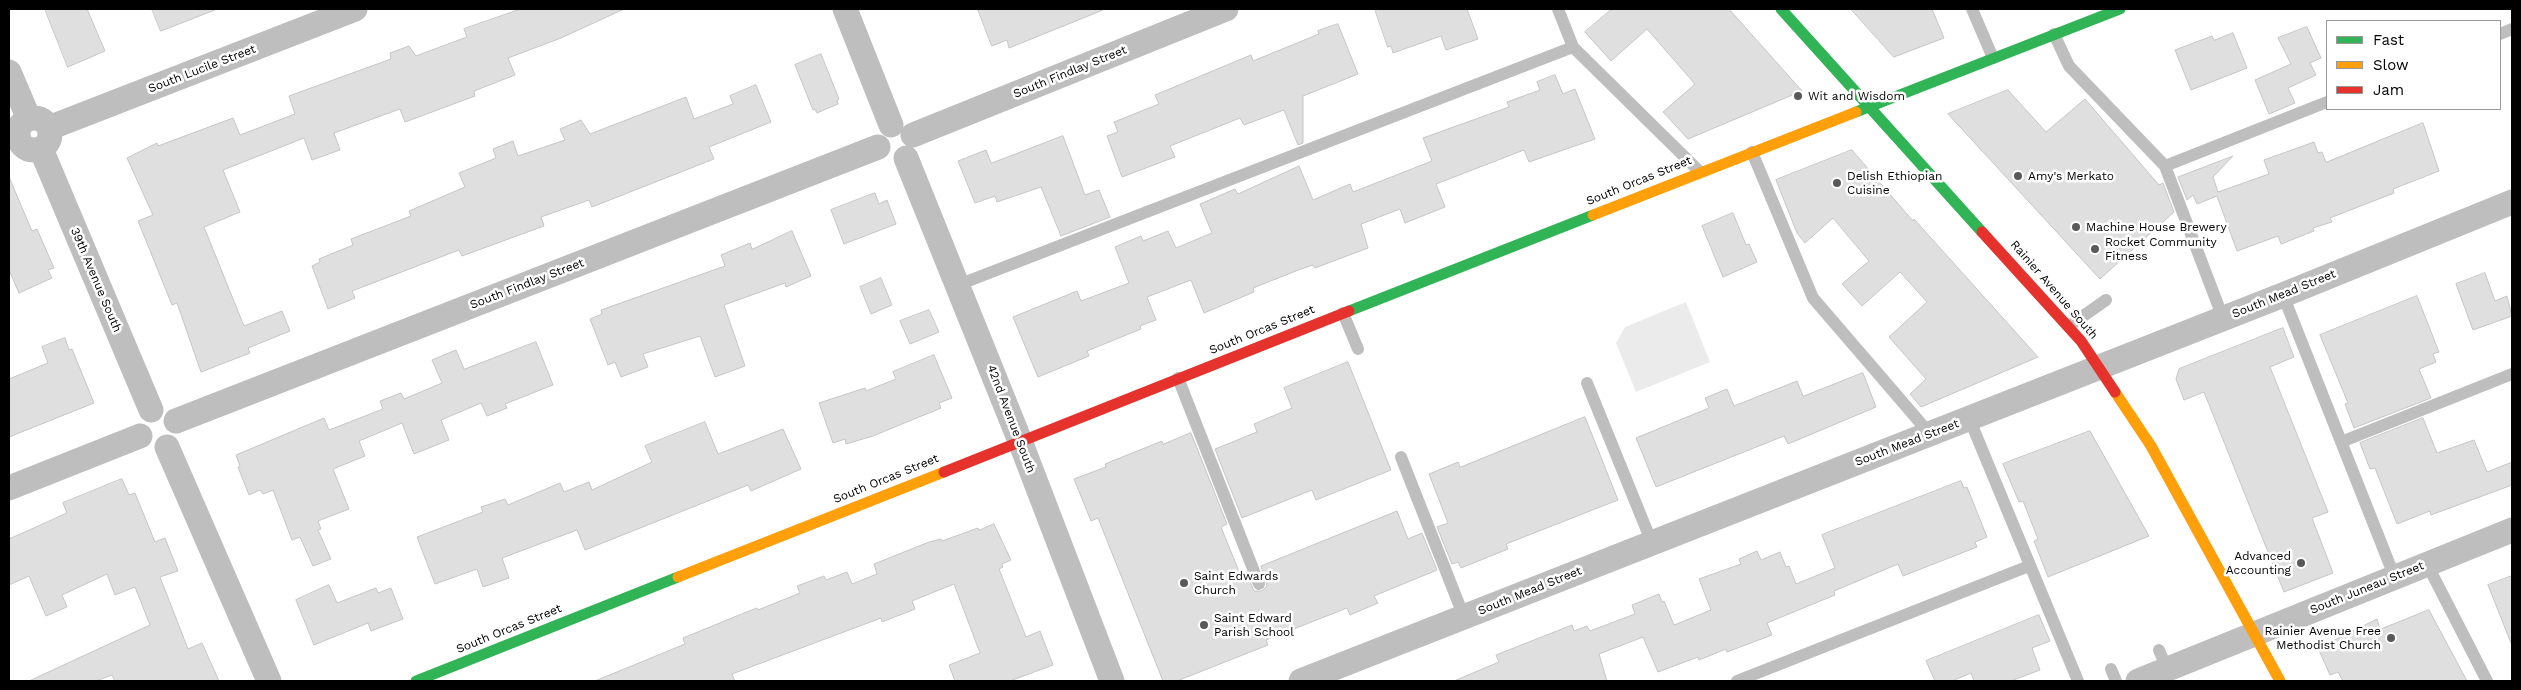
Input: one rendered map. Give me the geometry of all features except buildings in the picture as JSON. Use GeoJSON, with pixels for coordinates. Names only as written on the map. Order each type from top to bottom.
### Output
{"type":"FeatureCollection","features":[{"type":"Feature","properties":{"kind":"street","name":"South Lucile Street"},"geometry":{"type":"LineString","coordinates":[[29,136],[355,9]]}},
{"type":"Feature","properties":{"kind":"street"},"geometry":{"type":"LineString","coordinates":[[845,9],[891,124]]}},
{"type":"Feature","properties":{"kind":"street","name":"South Findlay Street"},"geometry":{"type":"LineString","coordinates":[[913,135],[1226,9]]}},
{"type":"Feature","properties":{"kind":"street","name":"Rainier Avenue South"},"geometry":{"type":"LineString","coordinates":[[1781,9],[2069,326],[2099,367],[2151,446],[2280,681]]}},
{"type":"Feature","properties":{"kind":"street","name":"South Orcas Street"},"geometry":{"type":"LineString","coordinates":[[416,681],[1700,172],[2120,9]]}},
{"type":"Feature","properties":{"kind":"street","name":"39th Avenue South"},"geometry":{"type":"LineString","coordinates":[[9,72],[29,136],[151,410]]}},
{"type":"Feature","properties":{"kind":"street"},"geometry":{"type":"LineString","coordinates":[[891,124],[901,124],[907,127],[913,135],[914,150],[900,161],[888,159],[883,156],[878,148],[880,134],[891,124]]}},
{"type":"Feature","properties":{"kind":"street","name":"South Findlay Street"},"geometry":{"type":"LineString","coordinates":[[176,421],[878,148]]}},
{"type":"Feature","properties":{"kind":"street","name":"42nd Avenue South"},"geometry":{"type":"LineString","coordinates":[[906,158],[1020,441],[1112,681]]}},
{"type":"Feature","properties":{"kind":"street","name":"South Mead Street"},"geometry":{"type":"LineString","coordinates":[[1301,681],[2283,295],[2512,202]]}},
{"type":"Feature","properties":{"kind":"street"},"geometry":{"type":"LineString","coordinates":[[151,410],[170,412],[176,421],[177,436],[167,447],[156,449],[150,447],[140,436],[138,426],[140,420],[151,410]]}},
{"type":"Feature","properties":{"kind":"street"},"geometry":{"type":"LineString","coordinates":[[9,488],[140,436]]}},
{"type":"Feature","properties":{"kind":"street"},"geometry":{"type":"LineString","coordinates":[[167,447],[269,681]]}},
{"type":"Feature","properties":{"kind":"street","name":"South Juneau Street"},"geometry":{"type":"LineString","coordinates":[[2138,681],[2163,660],[2255,633],[2512,530]]}},
{"type":"Feature","properties":{"kind":"lane"},"geometry":{"type":"LineString","coordinates":[[1558,9],[1574,47],[1700,172]]}},
{"type":"Feature","properties":{"kind":"lane"},"geometry":{"type":"LineString","coordinates":[[1972,9],[1993,58]]}},
{"type":"Feature","properties":{"kind":"lane"},"geometry":{"type":"LineString","coordinates":[[2054,34],[2068,66],[2165,166],[2223,318]]}},
{"type":"Feature","properties":{"kind":"lane"},"geometry":{"type":"LineString","coordinates":[[958,285],[1574,47]]}},
{"type":"Feature","properties":{"kind":"lane"},"geometry":{"type":"LineString","coordinates":[[2165,166],[2326,102]]}},
{"type":"Feature","properties":{"kind":"lane"},"geometry":{"type":"LineString","coordinates":[[1752,152],[1813,298],[1930,434]]}},
{"type":"Feature","properties":{"kind":"lane"},"geometry":{"type":"LineString","coordinates":[[2283,295],[2394,578]]}},
{"type":"Feature","properties":{"kind":"lane"},"geometry":{"type":"LineString","coordinates":[[2069,326],[2106,300]]}},
{"type":"Feature","properties":{"kind":"lane"},"geometry":{"type":"LineString","coordinates":[[1343,313],[1358,349]]}},
{"type":"Feature","properties":{"kind":"lane"},"geometry":{"type":"LineString","coordinates":[[2341,442],[2512,374]]}},
{"type":"Feature","properties":{"kind":"lane"},"geometry":{"type":"LineString","coordinates":[[1178,378],[1259,584]]}},
{"type":"Feature","properties":{"kind":"lane"},"geometry":{"type":"LineString","coordinates":[[1587,383],[1652,543]]}},
{"type":"Feature","properties":{"kind":"lane"},"geometry":{"type":"LineString","coordinates":[[1969,418],[2028,566],[2078,681]]}},
{"type":"Feature","properties":{"kind":"lane"},"geometry":{"type":"LineString","coordinates":[[1401,457],[1464,617]]}},
{"type":"Feature","properties":{"kind":"lane"},"geometry":{"type":"LineString","coordinates":[[2428,564],[2487,681]]}},
{"type":"Feature","properties":{"kind":"lane"},"geometry":{"type":"LineString","coordinates":[[1737,681],[2028,566]]}},
{"type":"Feature","properties":{"kind":"lane"},"geometry":{"type":"LineString","coordinates":[[2111,669],[2116,681]]}},
{"type":"Feature","properties":{"kind":"shaded area"},"geometry":{"type":"Polygon","coordinates":[[[1686,302],[1710,362],[1636,392],[1616,343],[1625,327],[1686,302]]]}},
{"type":"Feature","properties":{"kind":"traffic: fast"},"geometry":{"type":"LineString","coordinates":[[1781,9],[1982,232]]}},
{"type":"Feature","properties":{"kind":"traffic: fast"},"geometry":{"type":"LineString","coordinates":[[1856,112],[2120,9]]}},
{"type":"Feature","properties":{"kind":"traffic: fast"},"geometry":{"type":"LineString","coordinates":[[1349,311],[1593,215]]}},
{"type":"Feature","properties":{"kind":"traffic: fast"},"geometry":{"type":"LineString","coordinates":[[416,681],[678,577]]}},
{"type":"Feature","properties":{"kind":"traffic: slow"},"geometry":{"type":"LineString","coordinates":[[1593,215],[1856,112]]}},
{"type":"Feature","properties":{"kind":"traffic: slow"},"geometry":{"type":"LineString","coordinates":[[2115,392],[2151,446],[2280,681]]}},
{"type":"Feature","properties":{"kind":"traffic: slow"},"geometry":{"type":"LineString","coordinates":[[678,577],[944,472]]}},
{"type":"Feature","properties":{"kind":"traffic: jam"},"geometry":{"type":"LineString","coordinates":[[1982,232],[2081,341],[2115,392]]}},
{"type":"Feature","properties":{"kind":"traffic: jam"},"geometry":{"type":"LineString","coordinates":[[944,472],[1349,311]]}},
{"type":"Feature","properties":{"kind":"place","name":"Wit and Wisdom"},"geometry":{"type":"Point","coordinates":[1798,96]}},
{"type":"Feature","properties":{"kind":"place","name":"Amy's Merkato"},"geometry":{"type":"Point","coordinates":[2018,176]}},
{"type":"Feature","properties":{"kind":"place","name":"Delish Ethiopian Cuisine"},"geometry":{"type":"Point","coordinates":[1837,183]}},
{"type":"Feature","properties":{"kind":"place","name":"Machine House Brewery"},"geometry":{"type":"Point","coordinates":[2076,227]}},
{"type":"Feature","properties":{"kind":"place","name":"Rocket Community Fitness"},"geometry":{"type":"Point","coordinates":[2095,249]}},
{"type":"Feature","properties":{"kind":"place","name":"Advanced Accounting"},"geometry":{"type":"Point","coordinates":[2301,563]}},
{"type":"Feature","properties":{"kind":"place","name":"Saint Edwards Church"},"geometry":{"type":"Point","coordinates":[1184,583]}},
{"type":"Feature","properties":{"kind":"place","name":"Saint Edward Parish School"},"geometry":{"type":"Point","coordinates":[1204,625]}},
{"type":"Feature","properties":{"kind":"place","name":"Rainier Avenue Free Methodist Church"},"geometry":{"type":"Point","coordinates":[2391,638]}}]}
